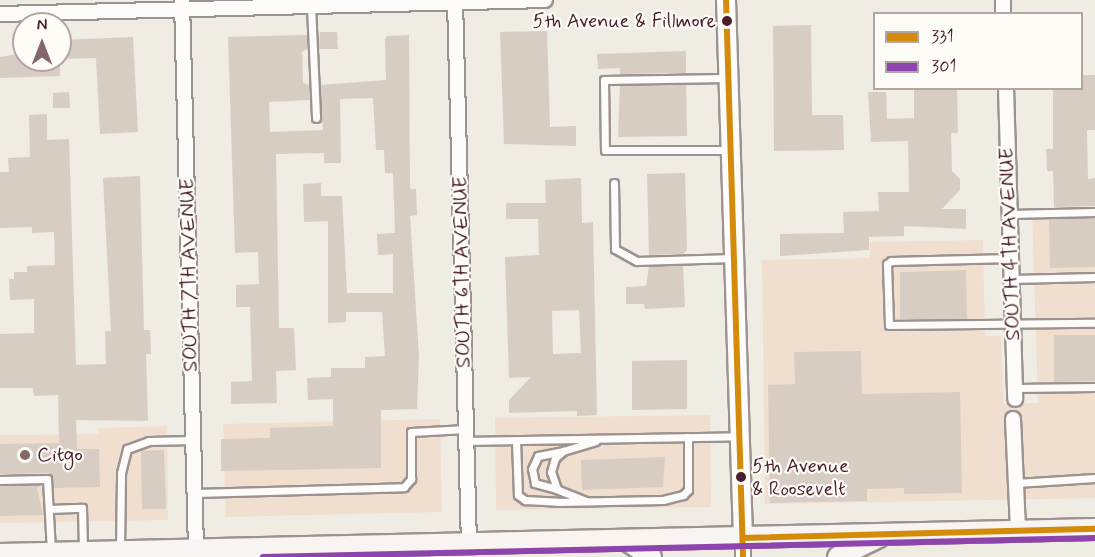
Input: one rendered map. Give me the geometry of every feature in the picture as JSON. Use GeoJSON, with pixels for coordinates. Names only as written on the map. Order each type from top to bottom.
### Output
{"type":"FeatureCollection","features":[{"type":"Feature","properties":{"kind":"main road"},"geometry":{"type":"LineString","coordinates":[[0,554],[199,552],[628,541],[743,547],[884,534],[1095,529]]}},
{"type":"Feature","properties":{"kind":"main road"},"geometry":{"type":"LineString","coordinates":[[838,557],[884,534]]}},
{"type":"Feature","properties":{"kind":"main road"},"geometry":{"type":"LineString","coordinates":[[628,541],[651,557]]}},
{"type":"Feature","properties":{"kind":"street"},"geometry":{"type":"LineString","coordinates":[[0,14],[182,5],[312,6],[545,0]]}},
{"type":"Feature","properties":{"kind":"street"},"geometry":{"type":"LineString","coordinates":[[726,0],[743,547]]}},
{"type":"Feature","properties":{"kind":"street","name":"SOUTH 6TH AVENUE"},"geometry":{"type":"LineString","coordinates":[[455,1],[469,544]]}},
{"type":"Feature","properties":{"kind":"street","name":"SOUTH 7TH AVENUE"},"geometry":{"type":"LineString","coordinates":[[182,5],[193,440],[199,552]]}},
{"type":"Feature","properties":{"kind":"street","name":"SOUTH 4TH AVENUE"},"geometry":{"type":"LineString","coordinates":[[1006,90],[1015,394]]}},
{"type":"Feature","properties":{"kind":"street"},"geometry":{"type":"LineString","coordinates":[[1013,418],[1018,531]]}},
{"type":"Feature","properties":{"kind":"lane"},"geometry":{"type":"LineString","coordinates":[[312,6],[316,118]]}},
{"type":"Feature","properties":{"kind":"lane"},"geometry":{"type":"LineString","coordinates":[[729,78],[604,80],[605,150],[730,150]]}},
{"type":"Feature","properties":{"kind":"lane"},"geometry":{"type":"LineString","coordinates":[[614,183],[615,249],[637,261],[734,258]]}},
{"type":"Feature","properties":{"kind":"lane"},"geometry":{"type":"LineString","coordinates":[[1010,214],[1095,212]]}},
{"type":"Feature","properties":{"kind":"lane"},"geometry":{"type":"LineString","coordinates":[[1011,258],[891,261],[887,264],[889,325],[893,328],[1095,323]]}},
{"type":"Feature","properties":{"kind":"lane"},"geometry":{"type":"LineString","coordinates":[[1012,279],[1095,277]]}},
{"type":"Feature","properties":{"kind":"lane"},"geometry":{"type":"LineString","coordinates":[[1015,394],[1095,387]]}},
{"type":"Feature","properties":{"kind":"lane"},"geometry":{"type":"LineString","coordinates":[[195,492],[404,488],[411,479],[411,432],[466,440],[516,441],[738,436]]}},
{"type":"Feature","properties":{"kind":"lane"},"geometry":{"type":"LineString","coordinates":[[516,441],[520,498],[588,502],[663,500],[683,495],[688,490],[688,437]]}},
{"type":"Feature","properties":{"kind":"lane"},"geometry":{"type":"LineString","coordinates":[[588,502],[535,483],[532,469],[538,456],[604,439]]}},
{"type":"Feature","properties":{"kind":"lane"},"geometry":{"type":"LineString","coordinates":[[120,552],[121,474],[126,449],[149,441],[193,440]]}},
{"type":"Feature","properties":{"kind":"lane"},"geometry":{"type":"LineString","coordinates":[[557,489],[551,472],[555,458],[563,451]]}},
{"type":"Feature","properties":{"kind":"lane"},"geometry":{"type":"LineString","coordinates":[[1016,483],[1095,478]]}},
{"type":"Feature","properties":{"kind":"lane"},"geometry":{"type":"LineString","coordinates":[[0,480],[47,479],[51,553]]}},
{"type":"Feature","properties":{"kind":"lane"},"geometry":{"type":"LineString","coordinates":[[49,509],[82,508],[83,552]]}},
{"type":"Feature","properties":{"kind":"shaded area"},"geometry":{"type":"Polygon","coordinates":[[[1095,209],[1095,498],[765,504],[762,260],[870,258],[870,242],[983,240],[985,336],[1001,336],[1004,404],[1038,403],[1032,211],[1095,209]]]}},
{"type":"Feature","properties":{"kind":"shaded area"},"geometry":{"type":"Polygon","coordinates":[[[710,415],[711,507],[496,510],[495,418],[710,415]]]}},
{"type":"Feature","properties":{"kind":"shaded area"},"geometry":{"type":"Polygon","coordinates":[[[440,419],[442,512],[226,517],[223,424],[440,419]]]}},
{"type":"Feature","properties":{"kind":"shaded area"},"geometry":{"type":"Polygon","coordinates":[[[167,426],[168,520],[0,523],[0,435],[99,434],[99,428],[167,426]]]}},
{"type":"Feature","properties":{"kind":"building"},"geometry":{"type":"Polygon","coordinates":[[[811,25],[812,115],[843,115],[844,150],[774,151],[773,26],[811,25]]]}},
{"type":"Feature","properties":{"kind":"building"},"geometry":{"type":"Polygon","coordinates":[[[547,31],[550,127],[576,126],[576,146],[504,144],[500,32],[547,31]]]}},
{"type":"Feature","properties":{"kind":"building"},"geometry":{"type":"Polygon","coordinates":[[[320,32],[337,32],[338,49],[319,49],[320,32]]]}},
{"type":"Feature","properties":{"kind":"building"},"geometry":{"type":"Polygon","coordinates":[[[307,35],[307,49],[302,52],[303,83],[309,85],[310,100],[269,102],[270,132],[323,130],[320,85],[386,80],[385,39],[387,36],[409,35],[410,189],[416,189],[417,215],[410,216],[419,356],[417,409],[381,410],[381,468],[221,471],[221,439],[270,438],[270,428],[333,426],[333,399],[308,400],[307,378],[331,377],[331,368],[365,368],[365,357],[385,356],[382,312],[346,312],[346,322],[328,323],[328,221],[304,222],[303,184],[321,183],[321,196],[342,196],[347,293],[393,293],[393,254],[378,255],[377,234],[395,233],[393,173],[385,173],[384,150],[376,150],[373,98],[340,99],[341,163],[324,163],[324,153],[276,154],[279,328],[294,328],[296,370],[276,371],[277,403],[231,404],[231,382],[252,381],[250,307],[236,307],[236,285],[259,284],[258,252],[235,253],[228,37],[307,35]]]}},
{"type":"Feature","properties":{"kind":"building"},"geometry":{"type":"Polygon","coordinates":[[[133,37],[138,132],[100,134],[96,58],[72,59],[72,40],[133,37]]]}},
{"type":"Feature","properties":{"kind":"building"},"geometry":{"type":"Polygon","coordinates":[[[686,51],[686,73],[620,74],[620,68],[598,69],[597,54],[686,51]]]}},
{"type":"Feature","properties":{"kind":"building"},"geometry":{"type":"Polygon","coordinates":[[[12,55],[12,72],[60,72],[60,76],[0,78],[0,57],[12,55]]]}},
{"type":"Feature","properties":{"kind":"building"},"geometry":{"type":"Polygon","coordinates":[[[1083,75],[1095,75],[1095,130],[1087,130],[1088,179],[1095,178],[1095,206],[1054,207],[1053,171],[1047,171],[1046,149],[1053,149],[1053,90],[1083,90],[1083,75]]]}},
{"type":"Feature","properties":{"kind":"building"},"geometry":{"type":"Polygon","coordinates":[[[686,84],[687,136],[618,137],[620,85],[686,84]]]}},
{"type":"Feature","properties":{"kind":"building"},"geometry":{"type":"Polygon","coordinates":[[[914,90],[957,90],[958,133],[951,133],[952,171],[960,179],[960,190],[942,209],[966,209],[966,229],[904,226],[904,236],[869,237],[869,250],[780,256],[780,234],[844,233],[843,212],[879,211],[878,192],[909,192],[908,141],[871,142],[868,92],[886,92],[887,119],[914,118],[914,90]]]}},
{"type":"Feature","properties":{"kind":"building"},"geometry":{"type":"Polygon","coordinates":[[[69,92],[70,108],[53,108],[53,93],[69,92]]]}},
{"type":"Feature","properties":{"kind":"building"},"geometry":{"type":"Polygon","coordinates":[[[47,114],[47,140],[69,139],[76,365],[106,364],[105,331],[111,331],[103,178],[140,176],[144,330],[150,330],[151,354],[146,354],[148,421],[76,420],[77,449],[99,449],[100,487],[53,488],[52,476],[47,473],[0,474],[0,444],[59,443],[58,395],[34,396],[33,388],[0,388],[0,334],[34,333],[34,299],[10,300],[9,279],[14,279],[14,272],[27,272],[27,266],[55,265],[54,232],[32,233],[32,227],[0,228],[0,172],[9,172],[8,158],[30,157],[29,115],[47,114]]]}},
{"type":"Feature","properties":{"kind":"building"},"geometry":{"type":"Polygon","coordinates":[[[685,173],[687,250],[683,254],[649,255],[647,174],[685,173]]]}},
{"type":"Feature","properties":{"kind":"building"},"geometry":{"type":"Polygon","coordinates":[[[581,178],[582,223],[593,222],[597,415],[577,416],[577,411],[509,413],[509,400],[531,377],[509,378],[505,257],[539,255],[538,219],[506,219],[506,203],[546,203],[545,180],[581,178]],[[579,310],[552,311],[553,354],[581,353],[579,310]]]}},
{"type":"Feature","properties":{"kind":"building"},"geometry":{"type":"Polygon","coordinates":[[[1095,218],[1095,267],[1050,268],[1049,219],[1095,218]]]}},
{"type":"Feature","properties":{"kind":"building"},"geometry":{"type":"Polygon","coordinates":[[[683,265],[685,307],[645,309],[644,304],[626,304],[626,287],[646,286],[649,266],[683,265]]]}},
{"type":"Feature","properties":{"kind":"building"},"geometry":{"type":"Polygon","coordinates":[[[966,270],[967,319],[900,319],[900,272],[966,270]]]}},
{"type":"Feature","properties":{"kind":"building"},"geometry":{"type":"Polygon","coordinates":[[[1054,335],[1095,335],[1095,381],[1054,382],[1054,335]]]}},
{"type":"Feature","properties":{"kind":"building"},"geometry":{"type":"Polygon","coordinates":[[[861,351],[862,394],[960,392],[962,493],[904,494],[904,488],[867,489],[867,501],[770,503],[768,385],[795,384],[794,352],[861,351]]]}},
{"type":"Feature","properties":{"kind":"building"},"geometry":{"type":"Polygon","coordinates":[[[687,360],[687,409],[632,410],[632,361],[687,360]]]}},
{"type":"Feature","properties":{"kind":"building"},"geometry":{"type":"Polygon","coordinates":[[[164,450],[166,509],[142,509],[141,451],[164,450]]]}},
{"type":"Feature","properties":{"kind":"building"},"geometry":{"type":"Polygon","coordinates":[[[665,457],[663,487],[582,490],[581,460],[665,457]]]}},
{"type":"Feature","properties":{"kind":"building","name":"Citgo"},"geometry":{"type":"Polygon","coordinates":[[[42,485],[37,488],[43,515],[0,516],[0,486],[42,485]]]}},
{"type":"Feature","properties":{"kind":"transit line","name":"331"},"geometry":{"type":"LineString","coordinates":[[726,0],[743,557]]}},
{"type":"Feature","properties":{"kind":"transit line","name":"331"},"geometry":{"type":"LineString","coordinates":[[743,538],[1095,529]]}},
{"type":"Feature","properties":{"kind":"transit line","name":"301"},"geometry":{"type":"LineString","coordinates":[[263,557],[1095,538]]}},
{"type":"Feature","properties":{"kind":"place","name":"5th Avenue & Fillmore"},"geometry":{"type":"Point","coordinates":[727,21]}},
{"type":"Feature","properties":{"kind":"place","name":"Citgo"},"geometry":{"type":"Point","coordinates":[25,455]}},
{"type":"Feature","properties":{"kind":"place","name":"5th Avenue & Roosevelt"},"geometry":{"type":"Point","coordinates":[741,477]}}]}
